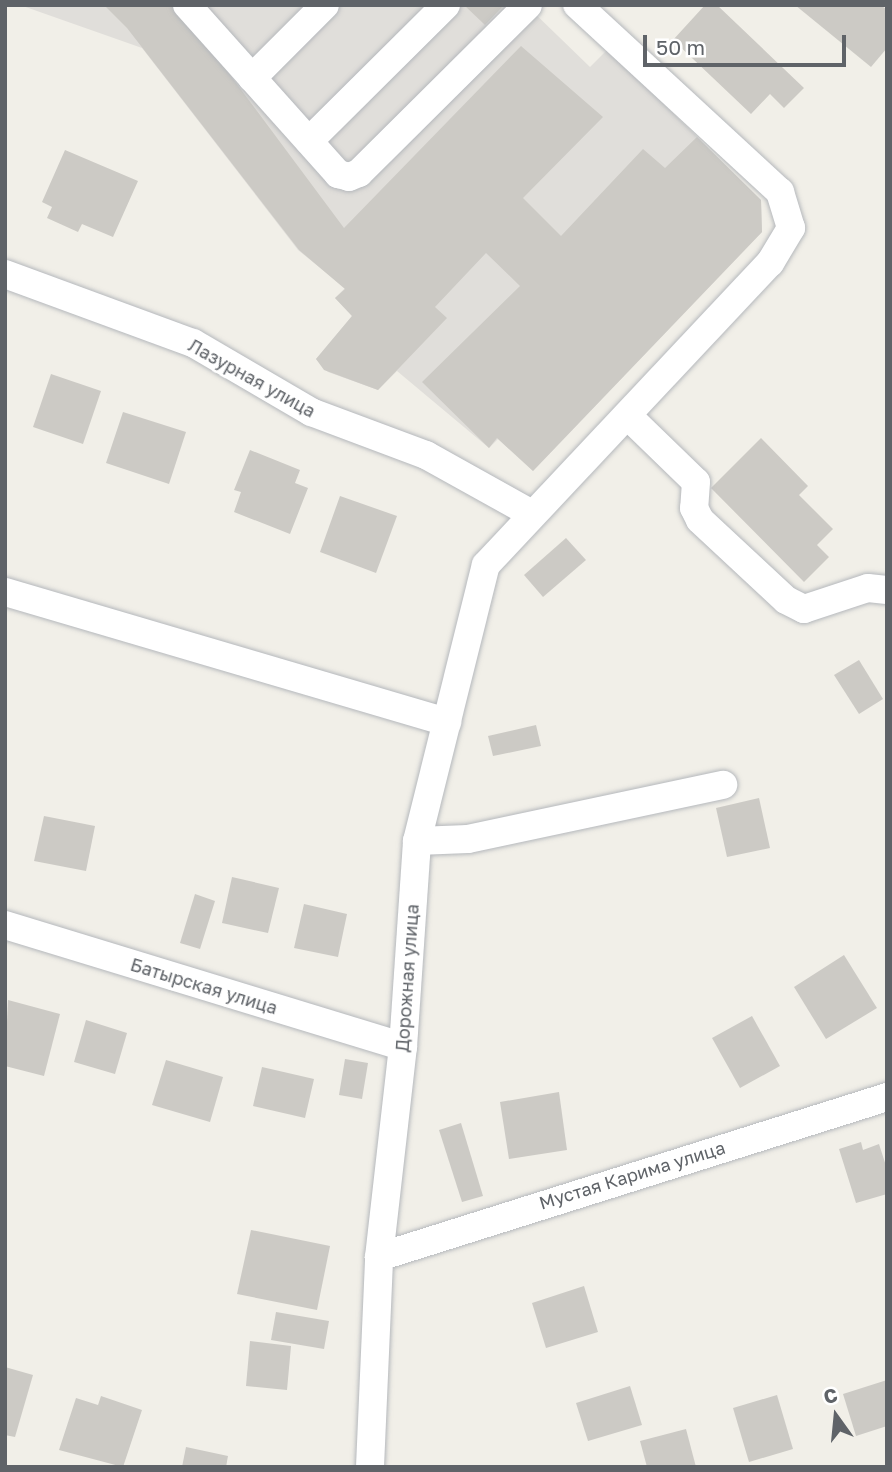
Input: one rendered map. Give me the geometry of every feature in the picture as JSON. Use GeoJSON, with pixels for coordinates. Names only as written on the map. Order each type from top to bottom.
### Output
{"type":"FeatureCollection","features":[{"type":"Feature","properties":{"kind":"street"},"geometry":{"type":"LineString","coordinates":[[252,78],[325,5]]}},
{"type":"Feature","properties":{"kind":"street"},"geometry":{"type":"LineString","coordinates":[[309,141],[446,5]]}},
{"type":"Feature","properties":{"kind":"street"},"geometry":{"type":"LineString","coordinates":[[190,6],[338,174],[359,173],[528,5]]}},
{"type":"Feature","properties":{"kind":"street","name":"Дорожная улица"},"geometry":{"type":"LineString","coordinates":[[370,1467],[379,1257],[403,1047],[417,841],[486,565],[530,513],[629,417],[770,263],[791,228],[780,192],[577,5]]}},
{"type":"Feature","properties":{"kind":"street","name":"Лазурная улица"},"geometry":{"type":"LineString","coordinates":[[5,274],[193,343],[311,412],[426,454],[530,513]]}},
{"type":"Feature","properties":{"kind":"street"},"geometry":{"type":"LineString","coordinates":[[629,417],[696,482],[694,508],[701,520],[786,600],[804,609],[868,588],[887,590]]}},
{"type":"Feature","properties":{"kind":"street"},"geometry":{"type":"LineString","coordinates":[[5,592],[447,722]]}},
{"type":"Feature","properties":{"kind":"street"},"geometry":{"type":"LineString","coordinates":[[417,841],[468,839],[723,785]]}},
{"type":"Feature","properties":{"kind":"street","name":"Батырская улица"},"geometry":{"type":"LineString","coordinates":[[5,925],[403,1047]]}},
{"type":"Feature","properties":{"kind":"street","name":"Мустая Карима улица"},"geometry":{"type":"LineString","coordinates":[[379,1257],[608,1181],[887,1097]]}},
{"type":"Feature","properties":{"kind":"shaded area"},"geometry":{"type":"Polygon","coordinates":[[[20,5],[526,5],[590,67],[608,49],[761,200],[762,232],[533,471],[498,439],[489,448],[397,371],[378,390],[328,372],[316,359],[352,316],[335,298],[345,288],[298,250],[142,48],[20,5]]]}},
{"type":"Feature","properties":{"kind":"building"},"geometry":{"type":"Polygon","coordinates":[[[104,5],[178,5],[344,228],[521,46],[603,117],[523,198],[561,236],[643,149],[665,168],[697,137],[761,200],[762,232],[533,471],[497,438],[489,448],[422,382],[520,286],[486,253],[435,307],[447,318],[378,390],[324,370],[316,359],[352,316],[335,298],[345,289],[299,250],[127,28],[104,5]]]}},
{"type":"Feature","properties":{"kind":"building"},"geometry":{"type":"Polygon","coordinates":[[[464,5],[504,5],[485,25],[464,5]]]}},
{"type":"Feature","properties":{"kind":"building"},"geometry":{"type":"Polygon","coordinates":[[[705,5],[717,5],[804,88],[784,108],[770,94],[751,114],[673,40],[705,5]]]}},
{"type":"Feature","properties":{"kind":"building"},"geometry":{"type":"Polygon","coordinates":[[[795,5],[881,5],[887,10],[887,48],[871,67],[795,5]]]}},
{"type":"Feature","properties":{"kind":"building"},"geometry":{"type":"Polygon","coordinates":[[[65,150],[138,181],[113,237],[82,224],[78,232],[47,218],[52,207],[42,202],[65,150]]]}},
{"type":"Feature","properties":{"kind":"building"},"geometry":{"type":"Polygon","coordinates":[[[51,374],[101,391],[83,444],[33,427],[51,374]]]}},
{"type":"Feature","properties":{"kind":"building"},"geometry":{"type":"Polygon","coordinates":[[[123,412],[186,432],[169,484],[106,463],[123,412]]]}},
{"type":"Feature","properties":{"kind":"building"},"geometry":{"type":"Polygon","coordinates":[[[761,438],[808,486],[799,495],[833,529],[817,545],[829,557],[804,582],[711,488],[761,438]]]}},
{"type":"Feature","properties":{"kind":"building"},"geometry":{"type":"Polygon","coordinates":[[[250,450],[300,470],[295,483],[308,488],[290,534],[234,512],[241,492],[234,490],[250,450]]]}},
{"type":"Feature","properties":{"kind":"building"},"geometry":{"type":"Polygon","coordinates":[[[340,496],[397,516],[376,573],[320,552],[340,496]]]}},
{"type":"Feature","properties":{"kind":"building"},"geometry":{"type":"Polygon","coordinates":[[[566,538],[586,560],[543,597],[524,575],[566,538]]]}},
{"type":"Feature","properties":{"kind":"building"},"geometry":{"type":"Polygon","coordinates":[[[859,660],[883,699],[859,714],[834,675],[859,660]]]}},
{"type":"Feature","properties":{"kind":"building"},"geometry":{"type":"Polygon","coordinates":[[[536,725],[541,746],[493,756],[488,736],[536,725]]]}},
{"type":"Feature","properties":{"kind":"building"},"geometry":{"type":"Polygon","coordinates":[[[759,798],[770,848],[727,857],[716,808],[759,798]]]}},
{"type":"Feature","properties":{"kind":"building"},"geometry":{"type":"Polygon","coordinates":[[[44,816],[95,826],[86,871],[34,861],[44,816]]]}},
{"type":"Feature","properties":{"kind":"building"},"geometry":{"type":"Polygon","coordinates":[[[232,877],[279,888],[268,933],[222,923],[232,877]]]}},
{"type":"Feature","properties":{"kind":"building"},"geometry":{"type":"Polygon","coordinates":[[[195,894],[215,901],[200,949],[180,943],[195,894]]]}},
{"type":"Feature","properties":{"kind":"building"},"geometry":{"type":"Polygon","coordinates":[[[304,904],[347,914],[338,957],[294,948],[304,904]]]}},
{"type":"Feature","properties":{"kind":"building"},"geometry":{"type":"Polygon","coordinates":[[[844,955],[877,1008],[826,1039],[794,987],[844,955]]]}},
{"type":"Feature","properties":{"kind":"building"},"geometry":{"type":"Polygon","coordinates":[[[8,1000],[60,1014],[44,1076],[5,1066],[8,1000]]]}},
{"type":"Feature","properties":{"kind":"building"},"geometry":{"type":"Polygon","coordinates":[[[752,1016],[780,1066],[740,1088],[712,1038],[752,1016]]]}},
{"type":"Feature","properties":{"kind":"building"},"geometry":{"type":"Polygon","coordinates":[[[86,1020],[127,1033],[115,1074],[74,1062],[86,1020]]]}},
{"type":"Feature","properties":{"kind":"building"},"geometry":{"type":"Polygon","coordinates":[[[345,1059],[368,1063],[362,1099],[339,1095],[345,1059]]]}},
{"type":"Feature","properties":{"kind":"building"},"geometry":{"type":"Polygon","coordinates":[[[166,1060],[223,1077],[210,1122],[152,1105],[166,1060]]]}},
{"type":"Feature","properties":{"kind":"building"},"geometry":{"type":"Polygon","coordinates":[[[262,1067],[314,1079],[305,1118],[253,1106],[262,1067]]]}},
{"type":"Feature","properties":{"kind":"building"},"geometry":{"type":"Polygon","coordinates":[[[559,1092],[567,1150],[509,1159],[500,1102],[559,1092]]]}},
{"type":"Feature","properties":{"kind":"building"},"geometry":{"type":"Polygon","coordinates":[[[461,1123],[483,1196],[462,1202],[439,1130],[461,1123]]]}},
{"type":"Feature","properties":{"kind":"building"},"geometry":{"type":"Polygon","coordinates":[[[861,1142],[863,1150],[879,1144],[887,1169],[887,1194],[856,1203],[839,1149],[861,1142]]]}},
{"type":"Feature","properties":{"kind":"building"},"geometry":{"type":"Polygon","coordinates":[[[251,1230],[330,1246],[317,1310],[237,1294],[251,1230]]]}},
{"type":"Feature","properties":{"kind":"building"},"geometry":{"type":"Polygon","coordinates":[[[584,1286],[598,1332],[546,1348],[532,1303],[584,1286]]]}},
{"type":"Feature","properties":{"kind":"building"},"geometry":{"type":"Polygon","coordinates":[[[276,1312],[329,1321],[324,1349],[271,1340],[276,1312]]]}},
{"type":"Feature","properties":{"kind":"building"},"geometry":{"type":"Polygon","coordinates":[[[250,1341],[291,1346],[287,1390],[246,1386],[250,1341]]]}},
{"type":"Feature","properties":{"kind":"building"},"geometry":{"type":"Polygon","coordinates":[[[5,1367],[33,1375],[15,1437],[5,1435],[5,1367]]]}},
{"type":"Feature","properties":{"kind":"building"},"geometry":{"type":"Polygon","coordinates":[[[887,1380],[887,1426],[856,1436],[843,1394],[887,1380]]]}},
{"type":"Feature","properties":{"kind":"building"},"geometry":{"type":"Polygon","coordinates":[[[630,1386],[642,1425],[588,1441],[576,1403],[630,1386]]]}},
{"type":"Feature","properties":{"kind":"building"},"geometry":{"type":"Polygon","coordinates":[[[777,1395],[793,1449],[749,1462],[733,1408],[777,1395]]]}},
{"type":"Feature","properties":{"kind":"building"},"geometry":{"type":"Polygon","coordinates":[[[101,1396],[142,1410],[123,1467],[59,1450],[76,1398],[98,1405],[101,1396]]]}},
{"type":"Feature","properties":{"kind":"building"},"geometry":{"type":"Polygon","coordinates":[[[686,1429],[696,1467],[647,1467],[640,1441],[686,1429]]]}},
{"type":"Feature","properties":{"kind":"building"},"geometry":{"type":"Polygon","coordinates":[[[186,1447],[228,1456],[226,1467],[182,1467],[186,1447]]]}}]}
